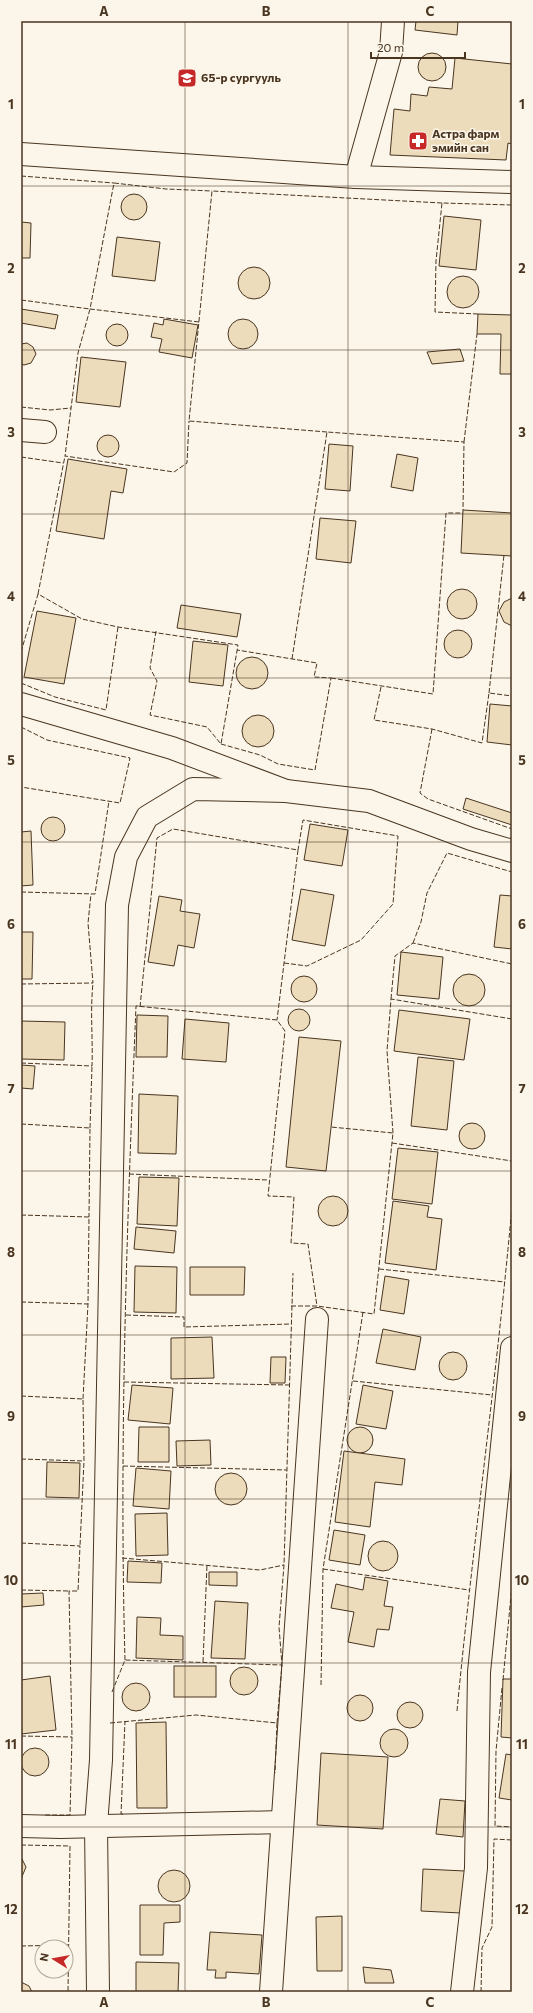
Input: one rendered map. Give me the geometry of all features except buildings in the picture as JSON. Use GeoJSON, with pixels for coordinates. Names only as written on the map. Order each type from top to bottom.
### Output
{"type":"FeatureCollection","features":[{"type":"Feature","properties":{"kind":"street"},"geometry":{"type":"LineString","coordinates":[[356,177],[391,52],[393,21]]}},
{"type":"Feature","properties":{"kind":"street"},"geometry":{"type":"LineString","coordinates":[[21,154],[356,177],[512,182]]}},
{"type":"Feature","properties":{"kind":"street"},"geometry":{"type":"LineString","coordinates":[[21,430],[45,432]]}},
{"type":"Feature","properties":{"kind":"street"},"geometry":{"type":"LineString","coordinates":[[21,704],[172,748],[286,791]]}},
{"type":"Feature","properties":{"kind":"street"},"geometry":{"type":"LineString","coordinates":[[98,1992],[96,1825],[101,1744],[118,898],[126,857],[147,817],[193,789],[286,791],[369,801],[471,838],[512,851]]}},
{"type":"Feature","properties":{"kind":"street"},"geometry":{"type":"LineString","coordinates":[[271,1992],[317,1319]]}},
{"type":"Feature","properties":{"kind":"street"},"geometry":{"type":"LineString","coordinates":[[462,1992],[476,1868],[479,1672],[512,1348]]}},
{"type":"Feature","properties":{"kind":"street"},"geometry":{"type":"LineString","coordinates":[[21,1826],[282,1822]]}},
{"type":"Feature","properties":{"kind":"fence"},"geometry":{"type":"LineString","coordinates":[[21,176],[114,183]]}},
{"type":"Feature","properties":{"kind":"fence"},"geometry":{"type":"LineString","coordinates":[[199,322],[90,309],[114,183],[166,189],[212,191]]}},
{"type":"Feature","properties":{"kind":"fence"},"geometry":{"type":"LineString","coordinates":[[327,432],[189,421],[212,191],[442,203]]}},
{"type":"Feature","properties":{"kind":"fence"},"geometry":{"type":"LineString","coordinates":[[478,314],[435,312],[436,261],[442,203],[512,205]]}},
{"type":"Feature","properties":{"kind":"fence"},"geometry":{"type":"LineString","coordinates":[[21,300],[90,309],[78,353],[65,456],[174,472],[187,463],[189,421]]}},
{"type":"Feature","properties":{"kind":"fence"},"geometry":{"type":"LineString","coordinates":[[464,442],[477,334]]}},
{"type":"Feature","properties":{"kind":"fence"},"geometry":{"type":"LineString","coordinates":[[21,407],[50,410],[71,408]]}},
{"type":"Feature","properties":{"kind":"fence"},"geometry":{"type":"LineString","coordinates":[[292,659],[327,432],[464,442],[463,510]]}},
{"type":"Feature","properties":{"kind":"fence"},"geometry":{"type":"LineString","coordinates":[[38,594],[65,456]]}},
{"type":"Feature","properties":{"kind":"fence"},"geometry":{"type":"LineString","coordinates":[[21,457],[63,463]]}},
{"type":"Feature","properties":{"kind":"fence"},"geometry":{"type":"LineString","coordinates":[[331,678],[433,694],[446,513],[463,513]]}},
{"type":"Feature","properties":{"kind":"fence"},"geometry":{"type":"LineString","coordinates":[[489,693],[504,555]]}},
{"type":"Feature","properties":{"kind":"fence"},"geometry":{"type":"LineString","coordinates":[[21,652],[38,594],[82,619],[118,627],[238,645],[221,744],[207,727],[150,715],[157,681],[150,668],[156,631]]}},
{"type":"Feature","properties":{"kind":"fence"},"geometry":{"type":"LineString","coordinates":[[21,683],[55,697],[106,710],[118,627]]}},
{"type":"Feature","properties":{"kind":"fence"},"geometry":{"type":"LineString","coordinates":[[221,744],[260,755],[278,764],[315,770],[331,678],[314,677],[317,663],[237,650]]}},
{"type":"Feature","properties":{"kind":"fence"},"geometry":{"type":"LineString","coordinates":[[381,687],[374,720],[432,729],[482,743],[489,693],[512,696]]}},
{"type":"Feature","properties":{"kind":"fence"},"geometry":{"type":"LineString","coordinates":[[21,727],[47,740],[130,758],[120,803],[21,787]]}},
{"type":"Feature","properties":{"kind":"fence"},"geometry":{"type":"LineString","coordinates":[[432,729],[420,793],[428,799],[512,829]]}},
{"type":"Feature","properties":{"kind":"fence"},"geometry":{"type":"LineString","coordinates":[[21,892],[95,894],[109,801]]}},
{"type":"Feature","properties":{"kind":"fence"},"geometry":{"type":"LineString","coordinates":[[284,963],[307,966],[361,940],[393,904],[398,836],[303,820],[298,850]]}},
{"type":"Feature","properties":{"kind":"fence"},"geometry":{"type":"LineString","coordinates":[[140,1007],[157,838],[173,829],[298,850],[277,1020]]}},
{"type":"Feature","properties":{"kind":"fence"},"geometry":{"type":"LineString","coordinates":[[413,943],[421,922],[427,893],[447,853],[512,872]]}},
{"type":"Feature","properties":{"kind":"fence"},"geometry":{"type":"LineString","coordinates":[[21,984],[93,983],[88,923],[91,894]]}},
{"type":"Feature","properties":{"kind":"fence"},"geometry":{"type":"LineString","coordinates":[[391,999],[395,956],[413,943],[512,964]]}},
{"type":"Feature","properties":{"kind":"fence"},"geometry":{"type":"LineString","coordinates":[[21,1063],[92,1066],[93,983]]}},
{"type":"Feature","properties":{"kind":"fence"},"geometry":{"type":"LineString","coordinates":[[393,1133],[387,1051],[391,999],[512,1019]]}},
{"type":"Feature","properties":{"kind":"fence"},"geometry":{"type":"LineString","coordinates":[[125,1660],[123,1578],[123,1415],[127,1251],[136,1006],[277,1020],[285,1031],[268,1196],[294,1197],[291,1243],[308,1244],[317,1306]]}},
{"type":"Feature","properties":{"kind":"fence"},"geometry":{"type":"LineString","coordinates":[[90,1128],[92,1066]]}},
{"type":"Feature","properties":{"kind":"fence"},"geometry":{"type":"LineString","coordinates":[[21,1124],[90,1128],[89,1217]]}},
{"type":"Feature","properties":{"kind":"fence"},"geometry":{"type":"LineString","coordinates":[[291,1306],[317,1306],[374,1314],[393,1133],[331,1127]]}},
{"type":"Feature","properties":{"kind":"fence"},"geometry":{"type":"LineString","coordinates":[[392,1143],[512,1161]]}},
{"type":"Feature","properties":{"kind":"fence"},"geometry":{"type":"LineString","coordinates":[[129,1174],[268,1180]]}},
{"type":"Feature","properties":{"kind":"fence"},"geometry":{"type":"LineString","coordinates":[[457,1711],[512,1206]]}},
{"type":"Feature","properties":{"kind":"fence"},"geometry":{"type":"LineString","coordinates":[[21,1215],[89,1217],[88,1304],[83,1399]]}},
{"type":"Feature","properties":{"kind":"fence"},"geometry":{"type":"LineString","coordinates":[[379,1269],[505,1282]]}},
{"type":"Feature","properties":{"kind":"fence"},"geometry":{"type":"LineString","coordinates":[[277,1723],[282,1665],[279,1627],[284,1565],[293,1273]]}},
{"type":"Feature","properties":{"kind":"fence"},"geometry":{"type":"LineString","coordinates":[[21,1302],[88,1304]]}},
{"type":"Feature","properties":{"kind":"fence"},"geometry":{"type":"LineString","coordinates":[[321,1685],[323,1569],[363,1312]]}},
{"type":"Feature","properties":{"kind":"fence"},"geometry":{"type":"LineString","coordinates":[[126,1315],[184,1317],[184,1327],[291,1324]]}},
{"type":"Feature","properties":{"kind":"fence"},"geometry":{"type":"LineString","coordinates":[[353,1381],[492,1395]]}},
{"type":"Feature","properties":{"kind":"fence"},"geometry":{"type":"LineString","coordinates":[[124,1382],[289,1385]]}},
{"type":"Feature","properties":{"kind":"fence"},"geometry":{"type":"LineString","coordinates":[[21,1396],[83,1399],[84,1461],[80,1546]]}},
{"type":"Feature","properties":{"kind":"fence"},"geometry":{"type":"LineString","coordinates":[[21,1459],[84,1461]]}},
{"type":"Feature","properties":{"kind":"fence"},"geometry":{"type":"LineString","coordinates":[[123,1466],[287,1470]]}},
{"type":"Feature","properties":{"kind":"fence"},"geometry":{"type":"LineString","coordinates":[[21,1543],[80,1546],[78,1591],[69,1591],[72,1737],[70,1815],[43,1815]]}},
{"type":"Feature","properties":{"kind":"fence"},"geometry":{"type":"LineString","coordinates":[[122,1558],[260,1570],[284,1565]]}},
{"type":"Feature","properties":{"kind":"fence"},"geometry":{"type":"LineString","coordinates":[[203,1662],[207,1565]]}},
{"type":"Feature","properties":{"kind":"fence"},"geometry":{"type":"LineString","coordinates":[[323,1569],[469,1590]]}},
{"type":"Feature","properties":{"kind":"fence"},"geometry":{"type":"LineString","coordinates":[[503,1680],[512,1585]]}},
{"type":"Feature","properties":{"kind":"fence"},"geometry":{"type":"LineString","coordinates":[[21,1590],[69,1591]]}},
{"type":"Feature","properties":{"kind":"fence"},"geometry":{"type":"LineString","coordinates":[[112,1692],[125,1660],[282,1665]]}},
{"type":"Feature","properties":{"kind":"fence"},"geometry":{"type":"LineString","coordinates":[[502,1688],[496,1751],[495,1826],[512,1827]]}},
{"type":"Feature","properties":{"kind":"fence"},"geometry":{"type":"LineString","coordinates":[[110,1723],[196,1715],[277,1723],[275,1773]]}},
{"type":"Feature","properties":{"kind":"fence"},"geometry":{"type":"LineString","coordinates":[[123,1814],[121,1814],[125,1721]]}},
{"type":"Feature","properties":{"kind":"fence"},"geometry":{"type":"LineString","coordinates":[[21,1736],[72,1737]]}},
{"type":"Feature","properties":{"kind":"fence"},"geometry":{"type":"LineString","coordinates":[[481,1992],[482,1948],[492,1927],[494,1839],[512,1840]]}},
{"type":"Feature","properties":{"kind":"fence"},"geometry":{"type":"LineString","coordinates":[[21,1845],[70,1846],[68,1992]]}},
{"type":"Feature","properties":{"kind":"fence"},"geometry":{"type":"LineString","coordinates":[[21,1946],[34,1946]]}},
{"type":"Feature","properties":{"kind":"place","name":"65-р сургууль"},"geometry":{"type":"Point","coordinates":[187,78]}},
{"type":"Feature","properties":{"kind":"place","name":"Астра фарм эмийн сан"},"geometry":{"type":"Point","coordinates":[418,141]}}]}
